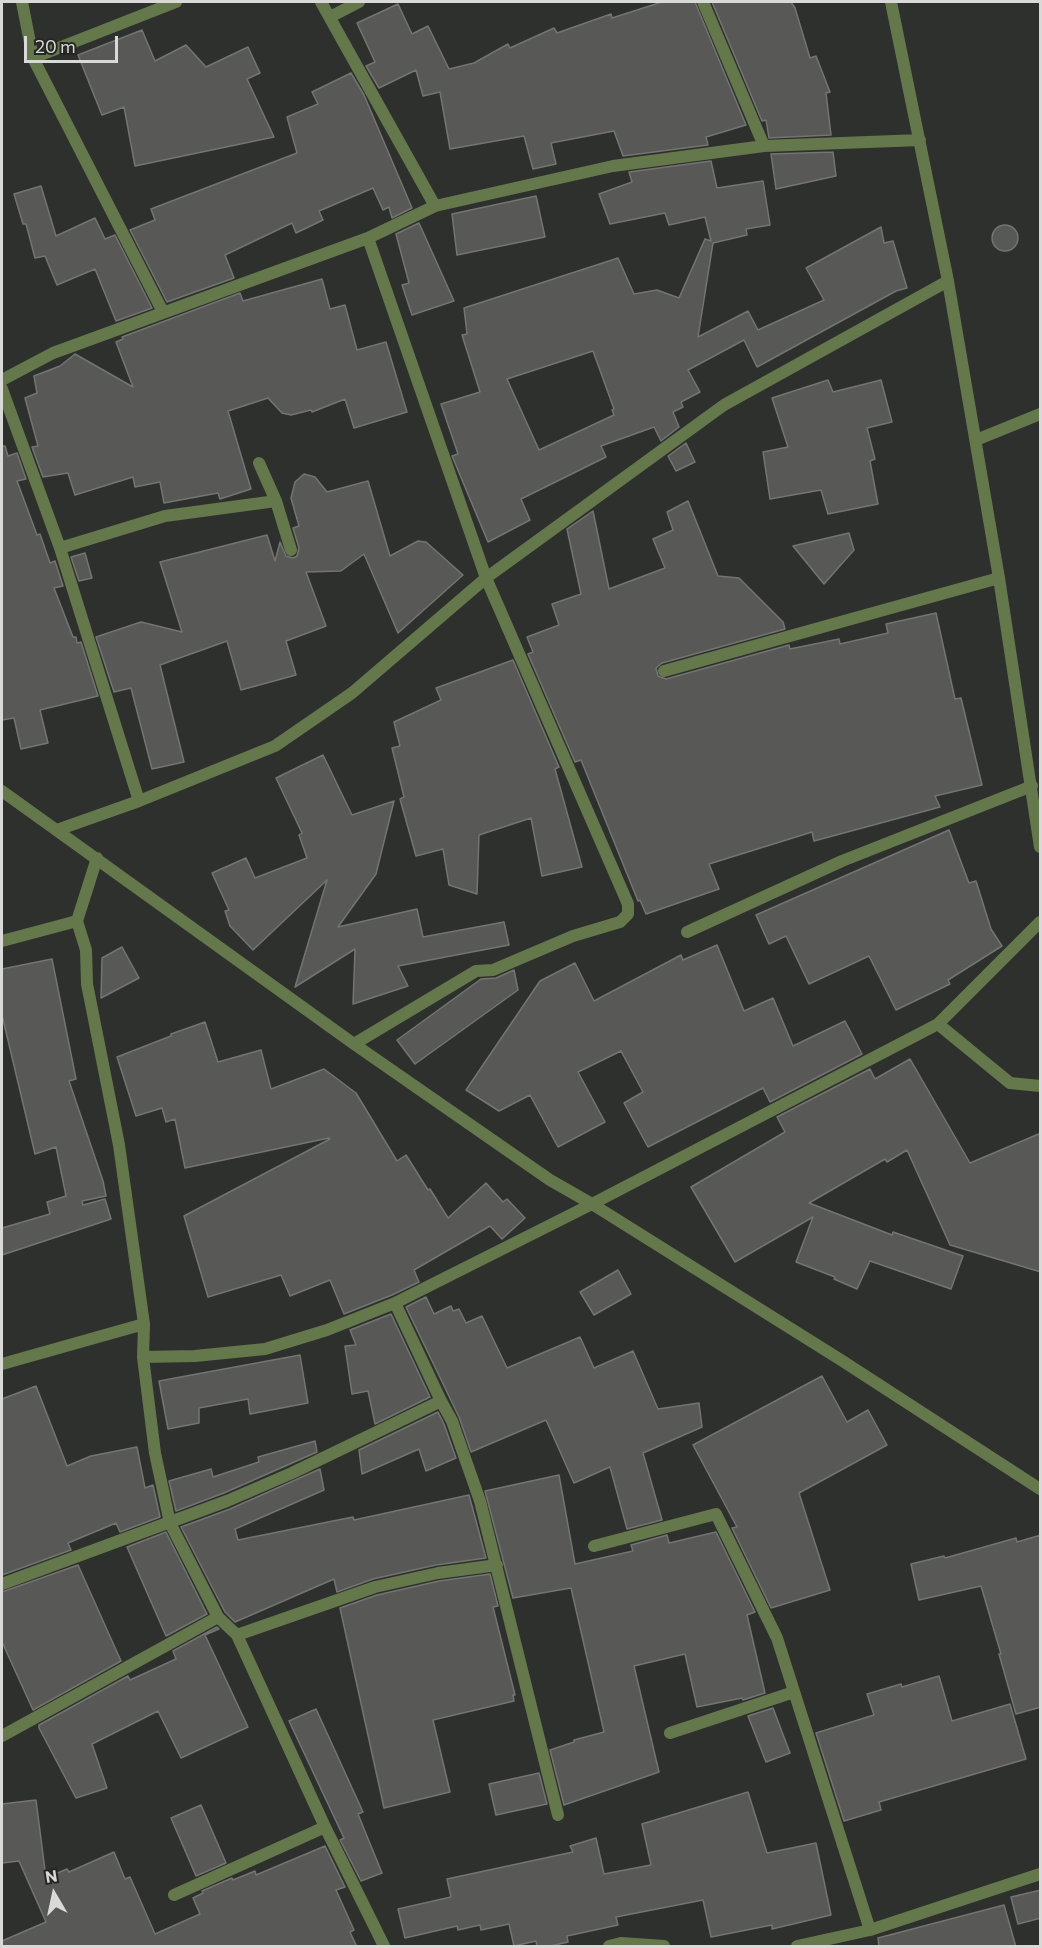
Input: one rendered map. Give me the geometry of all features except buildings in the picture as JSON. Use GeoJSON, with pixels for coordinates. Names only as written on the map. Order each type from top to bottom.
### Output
{"type":"FeatureCollection","features":[{"type":"Feature","properties":{"kind":"street"},"geometry":{"type":"LineString","coordinates":[[22,2],[33,58],[163,312]]}},
{"type":"Feature","properties":{"kind":"street"},"geometry":{"type":"LineString","coordinates":[[33,58],[176,2]]}},
{"type":"Feature","properties":{"kind":"street"},"geometry":{"type":"LineString","coordinates":[[321,2],[435,206]]}},
{"type":"Feature","properties":{"kind":"street"},"geometry":{"type":"LineString","coordinates":[[330,17],[359,2]]}},
{"type":"Feature","properties":{"kind":"street"},"geometry":{"type":"LineString","coordinates":[[703,2],[764,146]]}},
{"type":"Feature","properties":{"kind":"street"},"geometry":{"type":"LineString","coordinates":[[891,2],[948,281],[999,578],[1041,846]]}},
{"type":"Feature","properties":{"kind":"street"},"geometry":{"type":"LineString","coordinates":[[2,381],[53,352],[368,238],[435,206],[613,166],[764,146],[920,140]]}},
{"type":"Feature","properties":{"kind":"street"},"geometry":{"type":"LineString","coordinates":[[354,1044],[476,971],[493,970],[573,936],[620,922],[628,914],[628,904],[486,578],[368,238]]}},
{"type":"Feature","properties":{"kind":"street"},"geometry":{"type":"LineString","coordinates":[[57,830],[140,801],[275,746],[352,693],[486,578],[724,405],[948,281]]}},
{"type":"Feature","properties":{"kind":"street"},"geometry":{"type":"LineString","coordinates":[[2,388],[60,548],[140,801]]}},
{"type":"Feature","properties":{"kind":"street"},"geometry":{"type":"LineString","coordinates":[[976,440],[1041,414]]}},
{"type":"Feature","properties":{"kind":"street"},"geometry":{"type":"LineString","coordinates":[[260,463],[276,501],[291,550]]}},
{"type":"Feature","properties":{"kind":"street"},"geometry":{"type":"LineString","coordinates":[[60,548],[165,516],[276,501]]}},
{"type":"Feature","properties":{"kind":"street"},"geometry":{"type":"LineString","coordinates":[[664,671],[999,578]]}},
{"type":"Feature","properties":{"kind":"street"},"geometry":{"type":"LineString","coordinates":[[687,932],[842,861],[1032,786]]}},
{"type":"Feature","properties":{"kind":"street"},"geometry":{"type":"LineString","coordinates":[[2,790],[354,1044],[550,1180],[592,1204],[1041,1489]]}},
{"type":"Feature","properties":{"kind":"street"},"geometry":{"type":"LineString","coordinates":[[97,858],[77,921],[87,950],[87,984],[119,1145],[144,1324],[143,1357],[155,1454],[170,1523],[218,1617],[237,1635],[325,1827],[384,1947]]}},
{"type":"Feature","properties":{"kind":"street"},"geometry":{"type":"LineString","coordinates":[[2,941],[77,921]]}},
{"type":"Feature","properties":{"kind":"street"},"geometry":{"type":"LineString","coordinates":[[143,1357],[195,1356],[265,1349],[327,1330],[395,1302],[592,1204],[938,1024],[1041,922]]}},
{"type":"Feature","properties":{"kind":"street"},"geometry":{"type":"LineString","coordinates":[[938,1024],[1010,1083],[1041,1086]]}},
{"type":"Feature","properties":{"kind":"street"},"geometry":{"type":"LineString","coordinates":[[395,1302],[452,1421],[480,1501],[558,1815]]}},
{"type":"Feature","properties":{"kind":"street"},"geometry":{"type":"LineString","coordinates":[[2,1364],[144,1324]]}},
{"type":"Feature","properties":{"kind":"street"},"geometry":{"type":"LineString","coordinates":[[2,1584],[170,1523],[292,1473],[441,1401]]}},
{"type":"Feature","properties":{"kind":"street"},"geometry":{"type":"LineString","coordinates":[[594,1546],[716,1514],[777,1638],[870,1930]]}},
{"type":"Feature","properties":{"kind":"street"},"geometry":{"type":"LineString","coordinates":[[237,1635],[375,1587],[438,1573],[497,1565]]}},
{"type":"Feature","properties":{"kind":"street"},"geometry":{"type":"LineString","coordinates":[[2,1736],[218,1617]]}},
{"type":"Feature","properties":{"kind":"street"},"geometry":{"type":"LineString","coordinates":[[670,1733],[794,1692]]}},
{"type":"Feature","properties":{"kind":"street"},"geometry":{"type":"LineString","coordinates":[[174,1895],[325,1827]]}},
{"type":"Feature","properties":{"kind":"street"},"geometry":{"type":"LineString","coordinates":[[797,1947],[870,1930],[1041,1874]]}},
{"type":"Feature","properties":{"kind":"street"},"geometry":{"type":"LineString","coordinates":[[609,1947],[621,1942],[664,1947]]}}]}
